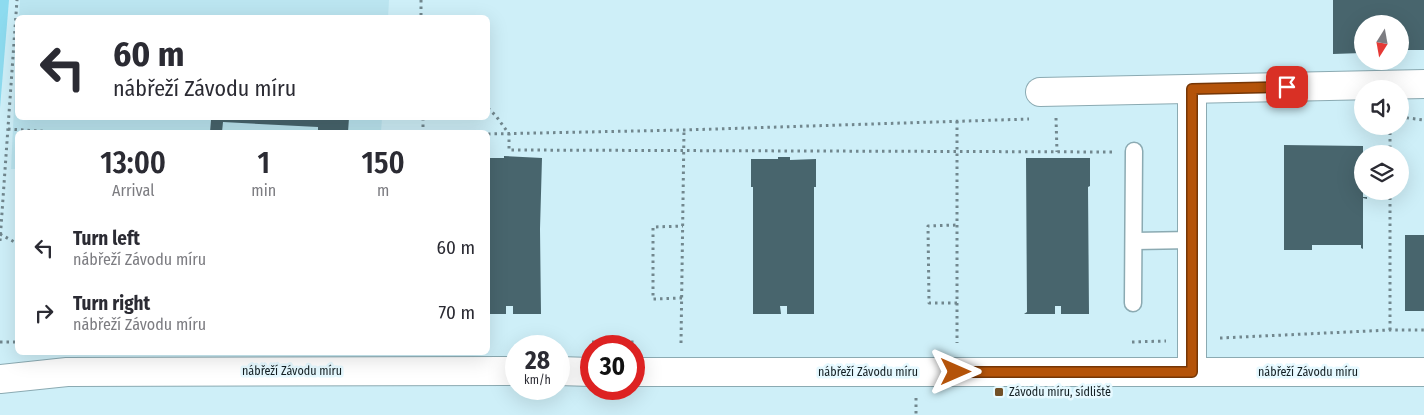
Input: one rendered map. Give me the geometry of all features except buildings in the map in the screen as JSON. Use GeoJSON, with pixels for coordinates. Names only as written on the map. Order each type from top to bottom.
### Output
{"type":"FeatureCollection","features":[{"type":"Feature","properties":{"kind":"street"},"geometry":{"type":"LineString","coordinates":[[1041,110],[1192,89],[1424,84]]}},
{"type":"Feature","properties":{"kind":"street"},"geometry":{"type":"LineString","coordinates":[[1192,89],[1192,372]]}},
{"type":"Feature","properties":{"kind":"street","name":"nábřeží Závodu míru"},"geometry":{"type":"LineString","coordinates":[[0,362],[67,372]]}},
{"type":"Feature","properties":{"kind":"street","name":"nábřeží Závodu míru"},"geometry":{"type":"LineString","coordinates":[[0,379],[67,372],[505,372]]}},
{"type":"Feature","properties":{"kind":"street","name":"nábřeží Závodu míru"},"geometry":{"type":"LineString","coordinates":[[645,372],[1424,372]]}},
{"type":"Feature","properties":{"kind":"lane"},"geometry":{"type":"LineString","coordinates":[[1134,152],[1134,303]]}},
{"type":"Feature","properties":{"kind":"lane"},"geometry":{"type":"LineString","coordinates":[[1134,241],[1192,240]]}},
{"type":"Feature","properties":{"kind":"path"},"geometry":{"type":"LineString","coordinates":[[16,15],[17,0]]}},
{"type":"Feature","properties":{"kind":"path"},"geometry":{"type":"LineString","coordinates":[[421,0],[422,15]]}},
{"type":"Feature","properties":{"kind":"path"},"geometry":{"type":"LineString","coordinates":[[0,241],[2,179],[8,129],[15,29]]}},
{"type":"Feature","properties":{"kind":"path"},"geometry":{"type":"LineString","coordinates":[[490,110],[508,134],[509,150],[1134,152]]}},
{"type":"Feature","properties":{"kind":"path"},"geometry":{"type":"LineString","coordinates":[[490,134],[957,121],[1041,110],[1056,118],[1057,152]]}},
{"type":"Feature","properties":{"kind":"path"},"geometry":{"type":"LineString","coordinates":[[1409,118],[1424,120]]}},
{"type":"Feature","properties":{"kind":"path"},"geometry":{"type":"LineString","coordinates":[[949,343],[957,343],[957,121]]}},
{"type":"Feature","properties":{"kind":"path"},"geometry":{"type":"LineString","coordinates":[[8,129],[23,130]]}},
{"type":"Feature","properties":{"kind":"path"},"geometry":{"type":"LineString","coordinates":[[681,342],[684,130]]}},
{"type":"Feature","properties":{"kind":"path"},"geometry":{"type":"LineString","coordinates":[[1390,200],[1390,330]]}},
{"type":"Feature","properties":{"kind":"path"},"geometry":{"type":"LineString","coordinates":[[957,225],[928,226],[929,303],[957,303]]}},
{"type":"Feature","properties":{"kind":"path"},"geometry":{"type":"LineString","coordinates":[[682,226],[653,227],[653,299],[682,298]]}},
{"type":"Feature","properties":{"kind":"path"},"geometry":{"type":"LineString","coordinates":[[0,234],[15,242]]}},
{"type":"Feature","properties":{"kind":"path"},"geometry":{"type":"LineString","coordinates":[[1127,342],[1424,330]]}},
{"type":"Feature","properties":{"kind":"path"},"geometry":{"type":"LineString","coordinates":[[0,342],[15,342]]}},
{"type":"Feature","properties":{"kind":"path"},"geometry":{"type":"LineString","coordinates":[[672,342],[691,342]]}},
{"type":"Feature","properties":{"kind":"shaded area"},"geometry":{"type":"Polygon","coordinates":[[[0,0],[9,0],[0,108],[0,0]]]}},
{"type":"Feature","properties":{"kind":"shaded area"},"geometry":{"type":"Polygon","coordinates":[[[20,0],[389,0],[388,15],[19,15],[20,0]]]}},
{"type":"Feature","properties":{"kind":"shaded area"},"geometry":{"type":"Polygon","coordinates":[[[15,87],[15,120],[382,120],[381,130],[15,130],[15,169],[11,169],[15,87]]]}},
{"type":"Feature","properties":{"kind":"place","name":"Závodu míru, sídliště"},"geometry":{"type":"Point","coordinates":[999,392]}},
{"type":"Feature","properties":{"kind":"route"},"geometry":{"type":"LineString","coordinates":[[956,372],[1192,372],[1192,89],[1287,87]]}}]}
